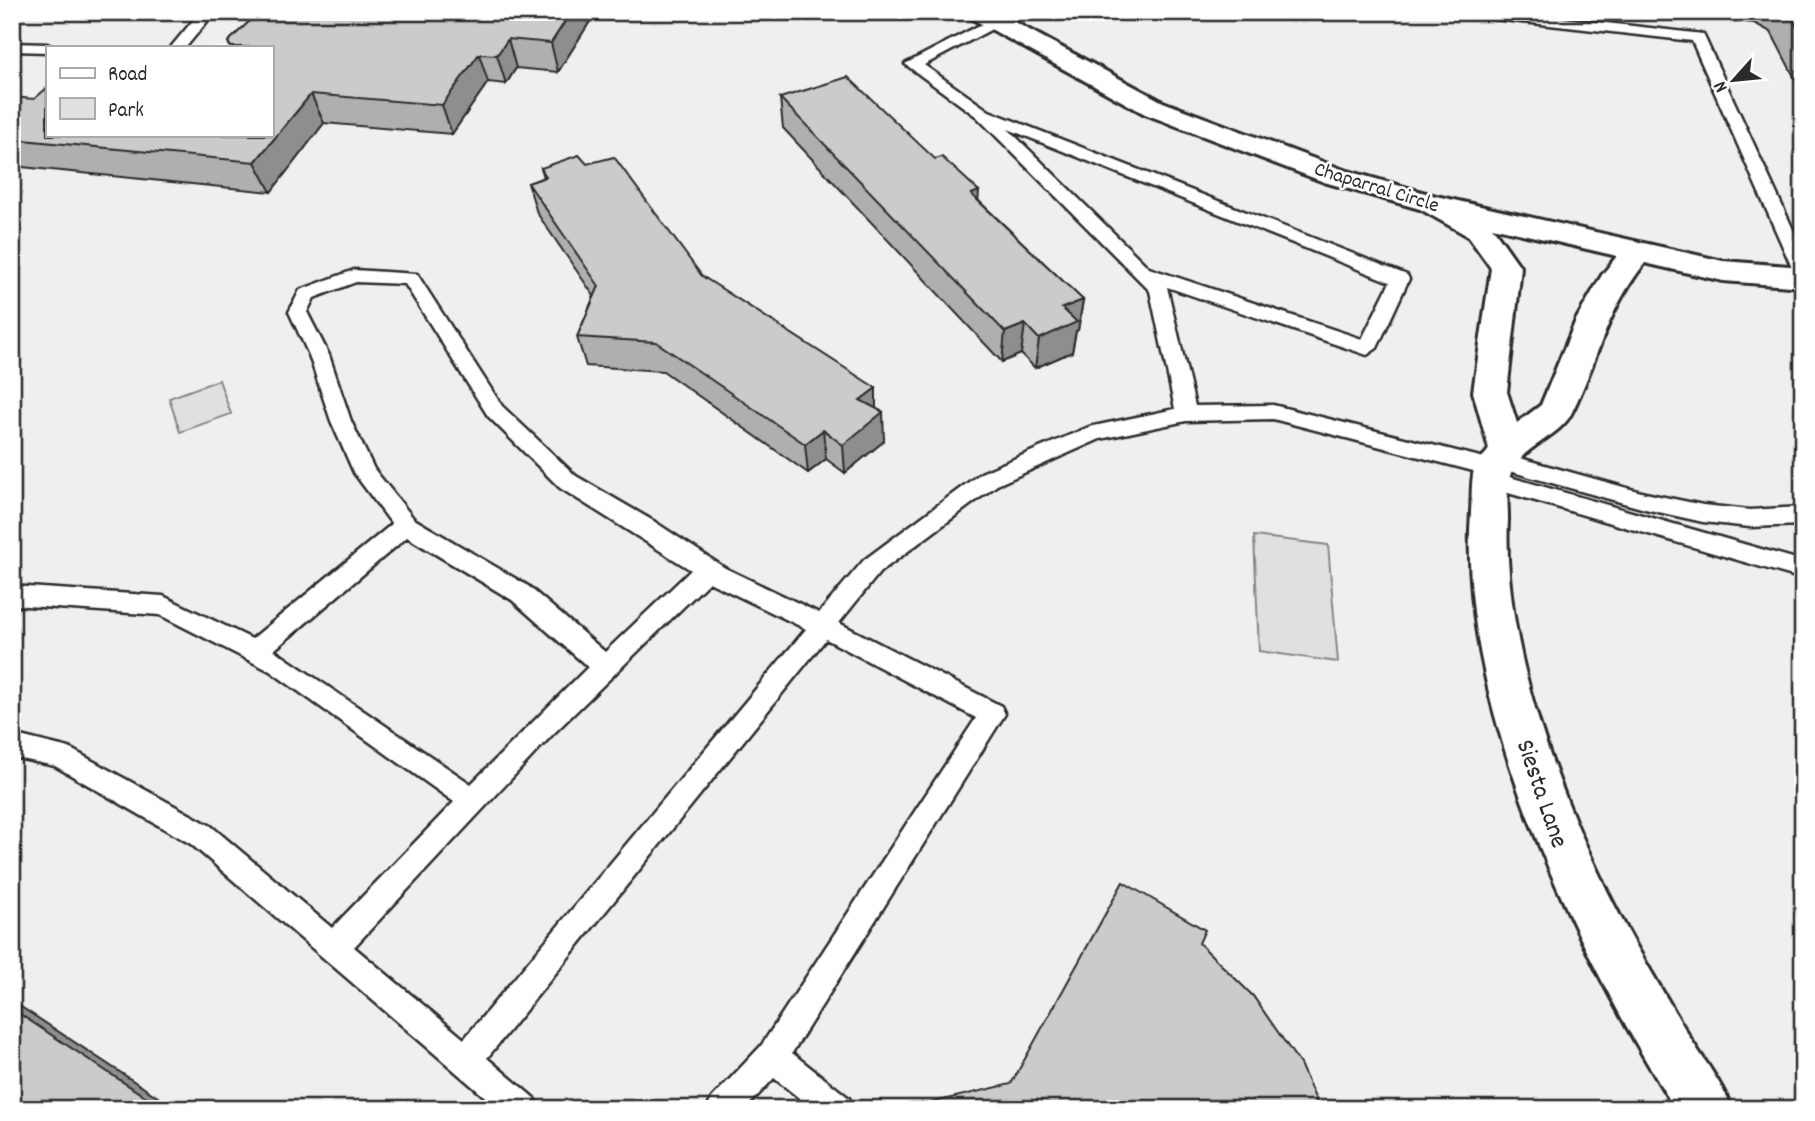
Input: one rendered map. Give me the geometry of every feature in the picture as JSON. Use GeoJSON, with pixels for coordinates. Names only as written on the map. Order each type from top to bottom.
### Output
{"type":"FeatureCollection","features":[{"type":"Feature","properties":{"kind":"street","name":"Chaparral Circle"},"geometry":{"type":"LineString","coordinates":[[997,16],[1154,108],[1334,176],[1430,204],[1723,271],[1803,274]]}},
{"type":"Feature","properties":{"kind":"street","name":"Siesta Lane"},"geometry":{"type":"LineString","coordinates":[[1430,204],[1479,229],[1506,268],[1490,392],[1498,464],[1488,562],[1498,643],[1532,769],[1577,882],[1599,920],[1616,963],[1706,1109]]}},
{"type":"Feature","properties":{"kind":"street"},"geometry":{"type":"LineString","coordinates":[[1498,464],[1555,412],[1592,320],[1613,282],[1638,251]]}},
{"type":"Feature","properties":{"kind":"lane"},"geometry":{"type":"LineString","coordinates":[[179,46],[208,12]]}},
{"type":"Feature","properties":{"kind":"lane"},"geometry":{"type":"LineString","coordinates":[[1468,12],[1698,37],[1803,274]]}},
{"type":"Feature","properties":{"kind":"lane"},"geometry":{"type":"LineString","coordinates":[[997,16],[913,64],[983,114],[1158,289],[1186,414]]}},
{"type":"Feature","properties":{"kind":"lane"},"geometry":{"type":"LineString","coordinates":[[12,47],[46,48]]}},
{"type":"Feature","properties":{"kind":"lane"},"geometry":{"type":"LineString","coordinates":[[983,114],[1400,279],[1367,348],[1141,272]]}},
{"type":"Feature","properties":{"kind":"lane"},"geometry":{"type":"LineString","coordinates":[[605,667],[520,593],[406,525],[365,473],[341,421],[319,355],[298,312],[307,294],[354,276],[411,278],[495,411],[568,482],[647,528],[707,569],[992,714],[772,1057],[723,1109]]}},
{"type":"Feature","properties":{"kind":"lane"},"geometry":{"type":"LineString","coordinates":[[466,1060],[872,566],[989,479],[1096,432],[1186,414],[1273,412],[1572,479],[1632,500],[1734,518],[1803,516]]}},
{"type":"Feature","properties":{"kind":"lane"},"geometry":{"type":"LineString","coordinates":[[1498,464],[1803,570]]}},
{"type":"Feature","properties":{"kind":"lane"},"geometry":{"type":"LineString","coordinates":[[254,652],[406,525]]}},
{"type":"Feature","properties":{"kind":"lane"},"geometry":{"type":"LineString","coordinates":[[334,947],[605,667],[707,569]]}},
{"type":"Feature","properties":{"kind":"lane"},"geometry":{"type":"LineString","coordinates":[[12,595],[163,606],[279,664],[473,801]]}},
{"type":"Feature","properties":{"kind":"lane"},"geometry":{"type":"LineString","coordinates":[[12,745],[60,755],[201,835],[523,1109]]}},
{"type":"Feature","properties":{"kind":"lane"},"geometry":{"type":"LineString","coordinates":[[772,1057],[838,1109]]}},
{"type":"Feature","properties":{"kind":"shaded area"},"geometry":{"type":"Polygon","coordinates":[[[12,12],[1803,12],[1803,1109],[12,1109],[12,12]]]}},
{"type":"Feature","properties":{"kind":"green space"},"geometry":{"type":"Polygon","coordinates":[[[219,380],[231,414],[180,432],[169,398],[219,380]]]}},
{"type":"Feature","properties":{"kind":"green space"},"geometry":{"type":"Polygon","coordinates":[[[1254,536],[1328,545],[1338,662],[1259,651],[1254,536]]]}},
{"type":"Feature","properties":{"kind":"building"},"geometry":{"type":"Polygon","coordinates":[[[259,12],[571,12],[551,43],[508,39],[497,55],[479,54],[442,105],[311,94],[255,162],[12,139],[12,97],[34,99],[46,89],[46,136],[273,136],[273,46],[230,46],[228,42],[259,12]]]}},
{"type":"Feature","properties":{"kind":"building"},"geometry":{"type":"Polygon","coordinates":[[[1789,12],[1803,12],[1803,38],[1789,12]]]}},
{"type":"Feature","properties":{"kind":"building"},"geometry":{"type":"Polygon","coordinates":[[[848,77],[935,159],[942,157],[979,191],[971,194],[1083,300],[1062,308],[1077,322],[1039,339],[1025,324],[1005,332],[780,98],[848,77]]]}},
{"type":"Feature","properties":{"kind":"building"},"geometry":{"type":"Polygon","coordinates":[[[579,155],[587,164],[614,157],[702,276],[876,388],[860,400],[883,412],[843,445],[823,430],[805,444],[656,342],[577,337],[599,286],[528,183],[546,177],[541,168],[579,155]]]}},
{"type":"Feature","properties":{"kind":"building"},"geometry":{"type":"Polygon","coordinates":[[[1123,882],[1205,930],[1199,943],[1253,996],[1300,1064],[1320,1109],[921,1109],[921,1105],[1011,1084],[1123,882]]]}},
{"type":"Feature","properties":{"kind":"building"},"geometry":{"type":"Polygon","coordinates":[[[12,1009],[147,1098],[138,1109],[12,1109],[12,1009]]]}}]}
